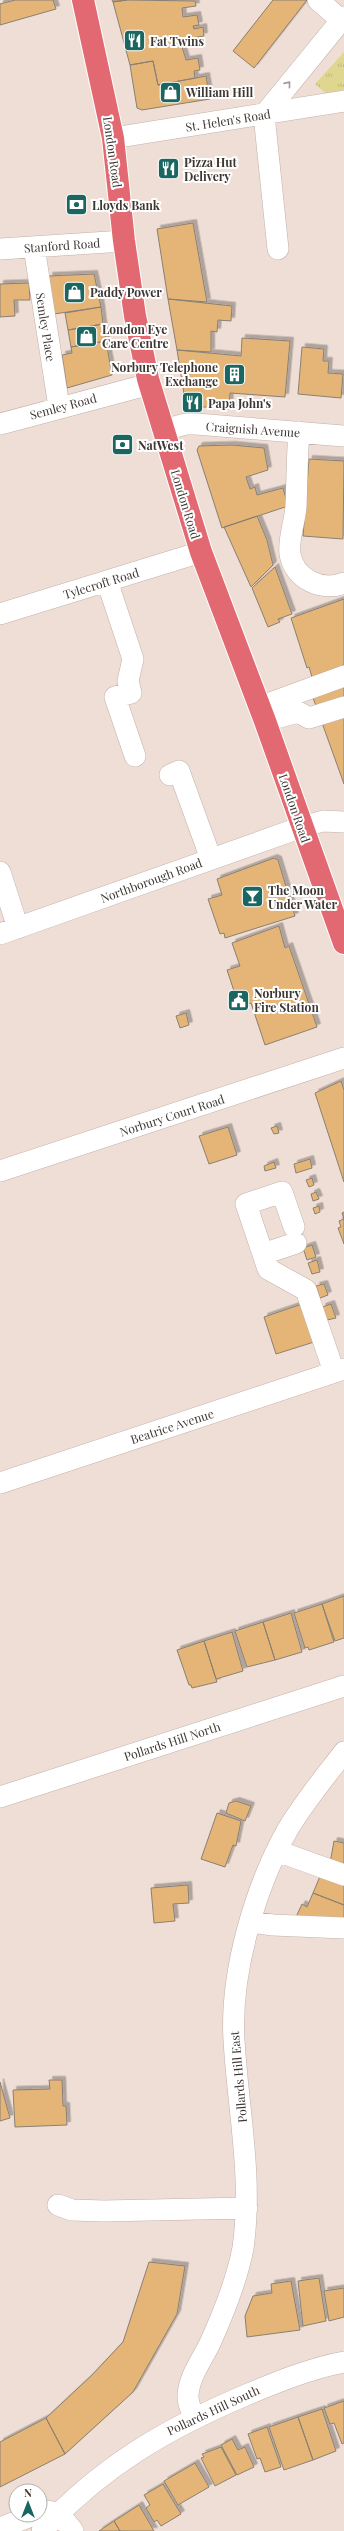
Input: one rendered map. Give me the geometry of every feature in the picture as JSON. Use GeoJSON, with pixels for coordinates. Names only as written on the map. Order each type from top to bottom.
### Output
{"type":"FeatureCollection","features":[{"type":"Feature","properties":{"kind":"highway","name":"London Road"},"geometry":{"type":"LineString","coordinates":[[83,0],[113,138],[124,241],[135,316],[150,384],[201,552],[343,936]]}},
{"type":"Feature","properties":{"kind":"street"},"geometry":{"type":"LineString","coordinates":[[278,248],[264,115],[342,18],[318,0]]}},
{"type":"Feature","properties":{"kind":"street","name":"St. Helen's Road"},"geometry":{"type":"LineString","coordinates":[[113,138],[344,101]]}},
{"type":"Feature","properties":{"kind":"street","name":"Stanford Road"},"geometry":{"type":"LineString","coordinates":[[0,249],[124,241]]}},
{"type":"Feature","properties":{"kind":"street","name":"Semley Place"},"geometry":{"type":"LineString","coordinates":[[34,247],[59,407]]}},
{"type":"Feature","properties":{"kind":"street","name":"Semley Road"},"geometry":{"type":"LineString","coordinates":[[0,424],[59,407],[150,384]]}},
{"type":"Feature","properties":{"kind":"street","name":"Craignish Avenue"},"geometry":{"type":"LineString","coordinates":[[163,430],[196,424],[344,436]]}},
{"type":"Feature","properties":{"kind":"street"},"geometry":{"type":"LineString","coordinates":[[299,432],[296,507],[290,544],[292,563],[298,572],[314,583],[337,586],[344,584]]}},
{"type":"Feature","properties":{"kind":"street","name":"Tylecroft Road"},"geometry":{"type":"LineString","coordinates":[[0,614],[201,552]]}},
{"type":"Feature","properties":{"kind":"street"},"geometry":{"type":"LineString","coordinates":[[107,581],[133,659],[128,681],[131,693],[114,698],[135,756]]}},
{"type":"Feature","properties":{"kind":"street"},"geometry":{"type":"LineString","coordinates":[[262,714],[344,676]]}},
{"type":"Feature","properties":{"kind":"street"},"geometry":{"type":"LineString","coordinates":[[262,714],[298,712],[309,718],[344,706]]}},
{"type":"Feature","properties":{"kind":"street"},"geometry":{"type":"LineString","coordinates":[[170,775],[179,771],[211,859]]}},
{"type":"Feature","properties":{"kind":"street","name":"Northborough Road"},"geometry":{"type":"LineString","coordinates":[[9,931],[302,827],[323,821],[344,822]]}},
{"type":"Feature","properties":{"kind":"street"},"geometry":{"type":"LineString","coordinates":[[0,872],[9,931]]}},
{"type":"Feature","properties":{"kind":"street","name":"Norbury Court Road"},"geometry":{"type":"LineString","coordinates":[[0,1171],[344,1058]]}},
{"type":"Feature","properties":{"kind":"street"},"geometry":{"type":"LineString","coordinates":[[263,1254],[295,1235],[282,1192],[246,1204],[268,1269],[306,1290],[339,1370]]}},
{"type":"Feature","properties":{"kind":"street","name":"Beatrice Avenue"},"geometry":{"type":"LineString","coordinates":[[0,1483],[339,1370]]}},
{"type":"Feature","properties":{"kind":"street","name":"Pollards Hill North"},"geometry":{"type":"LineString","coordinates":[[0,1797],[344,1686]]}},
{"type":"Feature","properties":{"kind":"street","name":"Pollards Hill East"},"geometry":{"type":"LineString","coordinates":[[194,2417],[188,2404],[191,2383],[227,2304],[242,2249],[247,2208],[246,2159],[234,2025],[238,1982],[251,1922],[277,1851],[304,1805],[344,1752]]}},
{"type":"Feature","properties":{"kind":"street"},"geometry":{"type":"LineString","coordinates":[[277,1851],[344,1875]]}},
{"type":"Feature","properties":{"kind":"street"},"geometry":{"type":"LineString","coordinates":[[251,1922],[273,1925],[344,1928]]}},
{"type":"Feature","properties":{"kind":"street"},"geometry":{"type":"LineString","coordinates":[[58,2205],[72,2210],[104,2211],[247,2208]]}},
{"type":"Feature","properties":{"kind":"street","name":"Pollards Hill South"},"geometry":{"type":"LineString","coordinates":[[42,2531],[49,2513],[142,2446],[194,2417],[272,2384],[344,2362]]}},
{"type":"Feature","properties":{"kind":"street"},"geometry":{"type":"LineString","coordinates":[[49,2513],[73,2531]]}},
{"type":"Feature","properties":{"kind":"street"},"geometry":{"type":"LineString","coordinates":[[0,2528],[13,2523]]}},
{"type":"Feature","properties":{"kind":"green space"},"geometry":{"type":"Polygon","coordinates":[[[344,52],[344,93],[329,96],[315,84],[344,52]]]}},
{"type":"Feature","properties":{"kind":"building"},"geometry":{"type":"Polygon","coordinates":[[[15,0],[53,0],[56,9],[0,25],[0,4],[15,0]]]}},
{"type":"Feature","properties":{"kind":"building"},"geometry":{"type":"Polygon","coordinates":[[[112,0],[127,0],[113,2],[112,0]]]}},
{"type":"Feature","properties":{"kind":"building"},"geometry":{"type":"Polygon","coordinates":[[[127,0],[195,1],[196,6],[182,8],[183,17],[197,15],[199,25],[193,26],[194,29],[203,27],[204,36],[180,40],[186,60],[198,58],[200,70],[194,71],[195,78],[158,85],[153,61],[130,65],[113,2],[127,0]]]}},
{"type":"Feature","properties":{"kind":"building"},"geometry":{"type":"Polygon","coordinates":[[[273,0],[307,0],[254,68],[233,51],[273,0]]]}},
{"type":"Feature","properties":{"kind":"building","name":"William Hill"},"geometry":{"type":"Polygon","coordinates":[[[153,61],[158,85],[206,76],[210,99],[142,110],[137,108],[130,65],[153,61]]]}},
{"type":"Feature","properties":{"kind":"building"},"geometry":{"type":"Polygon","coordinates":[[[193,223],[207,302],[168,299],[157,229],[193,223]]]}},
{"type":"Feature","properties":{"kind":"building","name":"Paddy Power"},"geometry":{"type":"Polygon","coordinates":[[[94,274],[101,307],[54,314],[49,276],[94,274]]]}},
{"type":"Feature","properties":{"kind":"building"},"geometry":{"type":"Polygon","coordinates":[[[29,283],[30,300],[14,300],[15,316],[0,317],[0,284],[29,283]]]}},
{"type":"Feature","properties":{"kind":"building"},"geometry":{"type":"Polygon","coordinates":[[[168,299],[232,306],[231,321],[218,320],[217,332],[211,331],[211,352],[177,350],[168,299]]]}},
{"type":"Feature","properties":{"kind":"building"},"geometry":{"type":"Polygon","coordinates":[[[101,307],[103,324],[68,330],[65,313],[101,307]]]}},
{"type":"Feature","properties":{"kind":"building","name":"London Eye Care Centre"},"geometry":{"type":"Polygon","coordinates":[[[103,324],[106,341],[71,347],[68,330],[103,324]]]}},
{"type":"Feature","properties":{"kind":"building","name":"Norbury Telephone Exchange"},"geometry":{"type":"Polygon","coordinates":[[[242,338],[290,341],[285,397],[230,393],[229,409],[191,406],[185,400],[177,350],[241,356],[242,338]]]}},
{"type":"Feature","properties":{"kind":"building"},"geometry":{"type":"Polygon","coordinates":[[[106,341],[112,375],[67,388],[62,355],[72,353],[71,347],[106,341]]]}},
{"type":"Feature","properties":{"kind":"building"},"geometry":{"type":"Polygon","coordinates":[[[302,347],[324,349],[323,361],[329,361],[328,373],[343,374],[341,398],[298,394],[302,347]]]}},
{"type":"Feature","properties":{"kind":"building"},"geometry":{"type":"Polygon","coordinates":[[[232,445],[264,448],[268,470],[246,477],[250,489],[255,487],[257,495],[283,488],[288,506],[222,528],[197,450],[199,446],[232,445]]]}},
{"type":"Feature","properties":{"kind":"building"},"geometry":{"type":"Polygon","coordinates":[[[309,459],[344,461],[343,539],[303,536],[309,459]]]}},
{"type":"Feature","properties":{"kind":"building"},"geometry":{"type":"Polygon","coordinates":[[[257,516],[267,540],[273,565],[251,587],[224,527],[257,516]]]}},
{"type":"Feature","properties":{"kind":"building"},"geometry":{"type":"Polygon","coordinates":[[[275,567],[292,614],[278,619],[280,622],[268,627],[252,588],[275,567]]]}},
{"type":"Feature","properties":{"kind":"building"},"geometry":{"type":"Polygon","coordinates":[[[344,599],[344,665],[312,677],[309,667],[307,668],[291,618],[344,599]]]}},
{"type":"Feature","properties":{"kind":"building"},"geometry":{"type":"Polygon","coordinates":[[[344,684],[344,784],[312,695],[344,684]]]}},
{"type":"Feature","properties":{"kind":"building","name":"The Moon Under Water"},"geometry":{"type":"Polygon","coordinates":[[[274,858],[278,860],[295,916],[225,938],[224,933],[220,934],[208,899],[222,895],[217,879],[274,858]]]}},
{"type":"Feature","properties":{"kind":"building","name":"Norbury Fire Station"},"geometry":{"type":"Polygon","coordinates":[[[279,926],[285,948],[289,946],[317,1027],[265,1045],[251,1003],[239,1006],[227,970],[240,966],[232,943],[279,926]]]}},
{"type":"Feature","properties":{"kind":"building"},"geometry":{"type":"Polygon","coordinates":[[[186,1013],[189,1025],[180,1028],[176,1016],[186,1013]]]}},
{"type":"Feature","properties":{"kind":"building"},"geometry":{"type":"Polygon","coordinates":[[[341,1081],[344,1090],[344,1182],[315,1093],[341,1081]]]}},
{"type":"Feature","properties":{"kind":"building"},"geometry":{"type":"Polygon","coordinates":[[[277,1126],[279,1133],[274,1134],[271,1128],[277,1126]]]}},
{"type":"Feature","properties":{"kind":"building"},"geometry":{"type":"Polygon","coordinates":[[[228,1127],[237,1155],[209,1164],[199,1136],[228,1127]]]}},
{"type":"Feature","properties":{"kind":"building"},"geometry":{"type":"Polygon","coordinates":[[[310,1159],[312,1168],[296,1173],[294,1164],[310,1159]]]}},
{"type":"Feature","properties":{"kind":"building"},"geometry":{"type":"Polygon","coordinates":[[[274,1162],[276,1168],[265,1171],[264,1166],[274,1162]]]}},
{"type":"Feature","properties":{"kind":"building"},"geometry":{"type":"Polygon","coordinates":[[[312,1178],[314,1185],[309,1187],[306,1180],[312,1178]]]}},
{"type":"Feature","properties":{"kind":"building"},"geometry":{"type":"Polygon","coordinates":[[[316,1192],[319,1199],[313,1201],[311,1194],[316,1192]]]}},
{"type":"Feature","properties":{"kind":"building"},"geometry":{"type":"Polygon","coordinates":[[[319,1206],[320,1212],[315,1214],[313,1208],[319,1206]]]}},
{"type":"Feature","properties":{"kind":"building"},"geometry":{"type":"Polygon","coordinates":[[[344,1219],[344,1244],[338,1228],[341,1227],[339,1221],[344,1219]]]}},
{"type":"Feature","properties":{"kind":"building"},"geometry":{"type":"Polygon","coordinates":[[[312,1245],[316,1257],[307,1260],[303,1248],[312,1245]]]}},
{"type":"Feature","properties":{"kind":"building"},"geometry":{"type":"Polygon","coordinates":[[[317,1260],[320,1272],[312,1274],[308,1263],[317,1260]]]}},
{"type":"Feature","properties":{"kind":"building"},"geometry":{"type":"Polygon","coordinates":[[[324,1284],[328,1295],[320,1298],[316,1286],[324,1284]]]}},
{"type":"Feature","properties":{"kind":"building"},"geometry":{"type":"Polygon","coordinates":[[[302,1304],[314,1342],[276,1354],[264,1317],[302,1304]]]}},
{"type":"Feature","properties":{"kind":"building"},"geometry":{"type":"Polygon","coordinates":[[[331,1304],[336,1318],[327,1320],[322,1307],[331,1304]]]}},
{"type":"Feature","properties":{"kind":"building"},"geometry":{"type":"Polygon","coordinates":[[[344,1596],[344,1638],[335,1641],[322,1604],[344,1596]]]}},
{"type":"Feature","properties":{"kind":"building"},"geometry":{"type":"Polygon","coordinates":[[[322,1604],[334,1642],[309,1650],[308,1647],[305,1648],[294,1613],[322,1604]]]}},
{"type":"Feature","properties":{"kind":"building"},"geometry":{"type":"Polygon","coordinates":[[[291,1613],[302,1652],[275,1660],[263,1622],[291,1613]]]}},
{"type":"Feature","properties":{"kind":"building"},"geometry":{"type":"Polygon","coordinates":[[[263,1622],[275,1660],[247,1667],[235,1631],[263,1622]]]}},
{"type":"Feature","properties":{"kind":"building"},"geometry":{"type":"Polygon","coordinates":[[[232,1632],[243,1671],[216,1679],[204,1641],[232,1632]]]}},
{"type":"Feature","properties":{"kind":"building"},"geometry":{"type":"Polygon","coordinates":[[[204,1641],[217,1682],[192,1688],[191,1685],[189,1685],[177,1650],[204,1641]]]}},
{"type":"Feature","properties":{"kind":"building"},"geometry":{"type":"Polygon","coordinates":[[[236,1801],[251,1806],[245,1821],[226,1813],[229,1803],[236,1801]]]}},
{"type":"Feature","properties":{"kind":"building"},"geometry":{"type":"Polygon","coordinates":[[[217,1813],[241,1821],[236,1846],[233,1845],[225,1867],[201,1859],[217,1813]]]}},
{"type":"Feature","properties":{"kind":"building"},"geometry":{"type":"Polygon","coordinates":[[[334,1841],[344,1843],[344,1866],[330,1863],[334,1841]]]}},
{"type":"Feature","properties":{"kind":"building"},"geometry":{"type":"Polygon","coordinates":[[[321,1874],[344,1883],[344,1905],[313,1893],[321,1874]]]}},
{"type":"Feature","properties":{"kind":"building"},"geometry":{"type":"Polygon","coordinates":[[[188,1885],[189,1903],[173,1904],[175,1921],[154,1923],[151,1888],[188,1885]]]}},
{"type":"Feature","properties":{"kind":"building"},"geometry":{"type":"Polygon","coordinates":[[[313,1893],[344,1905],[344,1920],[296,1917],[302,1904],[307,1907],[313,1893]]]}},
{"type":"Feature","properties":{"kind":"building"},"geometry":{"type":"Polygon","coordinates":[[[49,2080],[62,2080],[63,2106],[66,2106],[67,2125],[15,2127],[13,2090],[50,2089],[49,2080]]]}},
{"type":"Feature","properties":{"kind":"building"},"geometry":{"type":"Polygon","coordinates":[[[0,2082],[10,2118],[0,2121],[0,2082]]]}},
{"type":"Feature","properties":{"kind":"building"},"geometry":{"type":"Polygon","coordinates":[[[149,2262],[185,2266],[177,2314],[133,2392],[65,2454],[46,2418],[91,2376],[123,2342],[149,2262]]]}},
{"type":"Feature","properties":{"kind":"building"},"geometry":{"type":"Polygon","coordinates":[[[319,2278],[326,2321],[303,2326],[298,2281],[319,2278]]]}},
{"type":"Feature","properties":{"kind":"building"},"geometry":{"type":"Polygon","coordinates":[[[291,2281],[300,2330],[247,2337],[245,2316],[253,2296],[272,2293],[271,2284],[291,2281]]]}},
{"type":"Feature","properties":{"kind":"building"},"geometry":{"type":"Polygon","coordinates":[[[344,2288],[344,2317],[329,2321],[324,2291],[344,2288]]]}},
{"type":"Feature","properties":{"kind":"building"},"geometry":{"type":"Polygon","coordinates":[[[344,2401],[344,2443],[342,2444],[334,2423],[330,2424],[324,2408],[344,2401]]]}},
{"type":"Feature","properties":{"kind":"building"},"geometry":{"type":"Polygon","coordinates":[[[322,2409],[336,2451],[313,2460],[298,2417],[322,2409]]]}},
{"type":"Feature","properties":{"kind":"building"},"geometry":{"type":"Polygon","coordinates":[[[298,2417],[313,2460],[284,2470],[269,2427],[298,2417]]]}},
{"type":"Feature","properties":{"kind":"building"},"geometry":{"type":"Polygon","coordinates":[[[46,2418],[65,2454],[0,2487],[0,2442],[46,2418]]]}},
{"type":"Feature","properties":{"kind":"building"},"geometry":{"type":"Polygon","coordinates":[[[267,2427],[281,2467],[265,2472],[260,2458],[257,2459],[248,2434],[267,2427]]]}},
{"type":"Feature","properties":{"kind":"building"},"geometry":{"type":"Polygon","coordinates":[[[232,2439],[238,2450],[245,2447],[254,2467],[237,2475],[221,2445],[232,2439]]]}},
{"type":"Feature","properties":{"kind":"building"},"geometry":{"type":"Polygon","coordinates":[[[221,2447],[236,2475],[215,2486],[201,2458],[204,2457],[202,2454],[221,2447]]]}},
{"type":"Feature","properties":{"kind":"building"},"geometry":{"type":"Polygon","coordinates":[[[195,2463],[209,2487],[178,2505],[164,2481],[195,2463]]]}},
{"type":"Feature","properties":{"kind":"building"},"geometry":{"type":"Polygon","coordinates":[[[163,2484],[181,2514],[161,2526],[157,2520],[154,2522],[146,2508],[150,2505],[144,2495],[163,2484]]]}},
{"type":"Feature","properties":{"kind":"building"},"geometry":{"type":"Polygon","coordinates":[[[139,2505],[154,2531],[120,2531],[114,2521],[139,2505]]]}},
{"type":"Feature","properties":{"kind":"building"},"geometry":{"type":"Polygon","coordinates":[[[114,2521],[120,2531],[99,2531],[114,2521]]]}},
{"type":"Feature","properties":{"kind":"place","name":"Fat Twins"},"geometry":{"type":"Point","coordinates":[135,41]}},
{"type":"Feature","properties":{"kind":"place","name":"William Hill"},"geometry":{"type":"Point","coordinates":[171,92]}},
{"type":"Feature","properties":{"kind":"place","name":"Pizza Hut Delivery"},"geometry":{"type":"Point","coordinates":[169,169]}},
{"type":"Feature","properties":{"kind":"place","name":"Lloyds Bank"},"geometry":{"type":"Point","coordinates":[77,205]}},
{"type":"Feature","properties":{"kind":"place","name":"Paddy Power"},"geometry":{"type":"Point","coordinates":[74,292]}},
{"type":"Feature","properties":{"kind":"place","name":"London Eye Care Centre"},"geometry":{"type":"Point","coordinates":[87,336]}},
{"type":"Feature","properties":{"kind":"place","name":"Norbury Telephone Exchange"},"geometry":{"type":"Point","coordinates":[234,374]}},
{"type":"Feature","properties":{"kind":"place","name":"Papa John's"},"geometry":{"type":"Point","coordinates":[192,403]}},
{"type":"Feature","properties":{"kind":"place","name":"NatWest"},"geometry":{"type":"Point","coordinates":[122,445]}},
{"type":"Feature","properties":{"kind":"place","name":"The Moon Under Water"},"geometry":{"type":"Point","coordinates":[253,897]}},
{"type":"Feature","properties":{"kind":"place","name":"Norbury Fire Station"},"geometry":{"type":"Point","coordinates":[239,1000]}}]}
